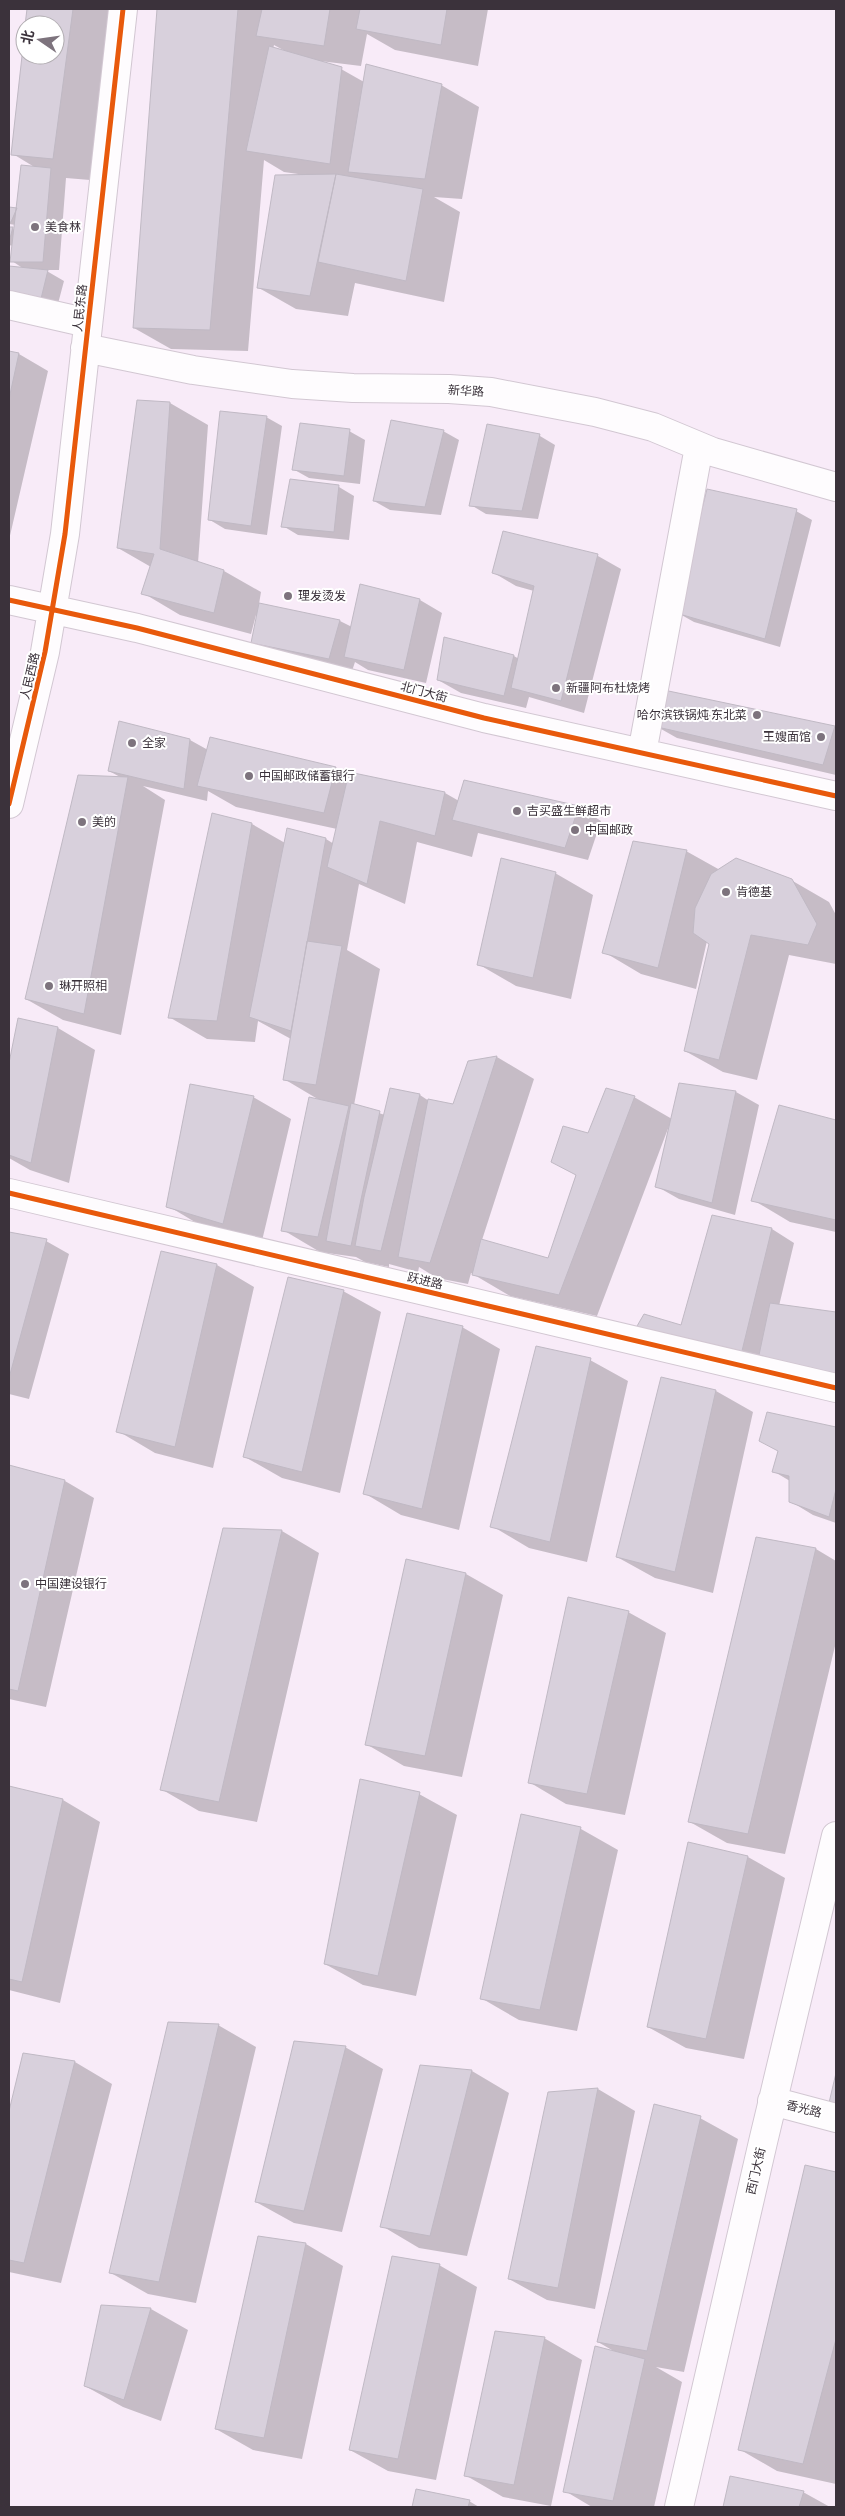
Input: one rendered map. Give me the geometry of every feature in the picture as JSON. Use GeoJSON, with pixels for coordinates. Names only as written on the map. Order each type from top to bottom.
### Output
{"type":"FeatureCollection","features":[{"type":"Feature","properties":{"kind":"street","name":"人民东路"},"geometry":{"type":"LineString","coordinates":[[54,610],[65,534],[123,9]]}},
{"type":"Feature","properties":{"kind":"street","name":"新华路"},"geometry":{"type":"LineString","coordinates":[[9,305],[87,336],[193,370],[292,384],[353,388],[449,389],[491,392],[595,412],[653,427],[681,437],[699,447],[836,487]]}},
{"type":"Feature","properties":{"kind":"street"},"geometry":{"type":"LineString","coordinates":[[642,753],[699,447]]}},
{"type":"Feature","properties":{"kind":"street","name":"北门大街"},"geometry":{"type":"LineString","coordinates":[[9,600],[137,628],[484,718],[836,796]]}},
{"type":"Feature","properties":{"kind":"street","name":"人民西路"},"geometry":{"type":"LineString","coordinates":[[9,804],[36,696],[54,610]]}},
{"type":"Feature","properties":{"kind":"street","name":"跃进路"},"geometry":{"type":"LineString","coordinates":[[9,1194],[836,1388]]}},
{"type":"Feature","properties":{"kind":"street","name":"西门大街"},"geometry":{"type":"LineString","coordinates":[[680,2507],[772,2101],[836,1836]]}},
{"type":"Feature","properties":{"kind":"street","name":"香光路"},"geometry":{"type":"LineString","coordinates":[[772,2101],[836,2118]]}},
{"type":"Feature","properties":{"kind":"building"},"geometry":{"type":"Polygon","coordinates":[[[27,9],[73,9],[53,159],[11,155],[21,65],[65,65],[65,15],[26,15],[27,9]]]}},
{"type":"Feature","properties":{"kind":"building"},"geometry":{"type":"Polygon","coordinates":[[[157,9],[238,9],[210,330],[133,328],[157,9]]]}},
{"type":"Feature","properties":{"kind":"building"},"geometry":{"type":"Polygon","coordinates":[[[262,9],[330,9],[324,46],[256,36],[262,9]]]}},
{"type":"Feature","properties":{"kind":"building"},"geometry":{"type":"Polygon","coordinates":[[[360,9],[447,9],[441,45],[356,29],[360,9]]]}},
{"type":"Feature","properties":{"kind":"building"},"geometry":{"type":"Polygon","coordinates":[[[269,46],[342,67],[330,164],[246,151],[269,46]]]}},
{"type":"Feature","properties":{"kind":"building"},"geometry":{"type":"Polygon","coordinates":[[[366,64],[442,84],[425,179],[348,172],[366,64]]]}},
{"type":"Feature","properties":{"kind":"building"},"geometry":{"type":"Polygon","coordinates":[[[21,165],[51,168],[43,262],[10,262],[21,165]]]}},
{"type":"Feature","properties":{"kind":"building"},"geometry":{"type":"Polygon","coordinates":[[[336,174],[310,296],[257,288],[275,175],[336,174]]]}},
{"type":"Feature","properties":{"kind":"building"},"geometry":{"type":"Polygon","coordinates":[[[336,174],[423,189],[406,281],[318,262],[336,174]]]}},
{"type":"Feature","properties":{"kind":"building"},"geometry":{"type":"Polygon","coordinates":[[[9,207],[17,208],[11,222],[9,222],[9,207]]]}},
{"type":"Feature","properties":{"kind":"building"},"geometry":{"type":"Polygon","coordinates":[[[9,227],[13,227],[9,242],[9,227]]]}},
{"type":"Feature","properties":{"kind":"building"},"geometry":{"type":"Polygon","coordinates":[[[9,266],[48,270],[39,307],[9,301],[9,266]]]}},
{"type":"Feature","properties":{"kind":"building"},"geometry":{"type":"Polygon","coordinates":[[[9,351],[19,353],[9,399],[9,351]]]}},
{"type":"Feature","properties":{"kind":"building"},"geometry":{"type":"Polygon","coordinates":[[[137,400],[170,402],[160,549],[224,570],[214,613],[141,594],[154,554],[117,548],[137,400]]]}},
{"type":"Feature","properties":{"kind":"building"},"geometry":{"type":"Polygon","coordinates":[[[220,411],[267,416],[251,526],[208,520],[220,411]]]}},
{"type":"Feature","properties":{"kind":"building"},"geometry":{"type":"Polygon","coordinates":[[[391,420],[444,430],[425,507],[373,501],[391,420]]]}},
{"type":"Feature","properties":{"kind":"building"},"geometry":{"type":"Polygon","coordinates":[[[300,423],[350,429],[344,476],[292,470],[300,423]]]}},
{"type":"Feature","properties":{"kind":"building"},"geometry":{"type":"Polygon","coordinates":[[[487,424],[540,434],[522,511],[469,506],[487,424]]]}},
{"type":"Feature","properties":{"kind":"building"},"geometry":{"type":"Polygon","coordinates":[[[290,479],[339,485],[334,532],[281,527],[290,479]]]}},
{"type":"Feature","properties":{"kind":"building"},"geometry":{"type":"Polygon","coordinates":[[[707,489],[797,509],[765,639],[676,613],[707,489]]]}},
{"type":"Feature","properties":{"kind":"building"},"geometry":{"type":"Polygon","coordinates":[[[503,531],[598,554],[561,701],[511,688],[534,586],[492,573],[503,531]]]}},
{"type":"Feature","properties":{"kind":"building"},"geometry":{"type":"Polygon","coordinates":[[[360,584],[420,599],[404,670],[344,657],[360,584]]]}},
{"type":"Feature","properties":{"kind":"building"},"geometry":{"type":"Polygon","coordinates":[[[259,603],[340,620],[329,659],[251,643],[259,603]]]}},
{"type":"Feature","properties":{"kind":"building"},"geometry":{"type":"Polygon","coordinates":[[[444,637],[514,655],[504,696],[437,680],[444,637]]]}},
{"type":"Feature","properties":{"kind":"building"},"geometry":{"type":"Polygon","coordinates":[[[659,689],[835,726],[823,765],[653,726],[659,689]]]}},
{"type":"Feature","properties":{"kind":"building"},"geometry":{"type":"Polygon","coordinates":[[[119,721],[190,739],[184,789],[108,771],[119,721]]]}},
{"type":"Feature","properties":{"kind":"building"},"geometry":{"type":"Polygon","coordinates":[[[210,737],[336,767],[324,813],[197,786],[210,737]]]}},
{"type":"Feature","properties":{"kind":"building"},"geometry":{"type":"Polygon","coordinates":[[[349,772],[445,792],[435,836],[380,821],[367,884],[327,867],[349,772]]]}},
{"type":"Feature","properties":{"kind":"building"},"geometry":{"type":"Polygon","coordinates":[[[78,775],[128,777],[84,1014],[25,999],[78,775]]]}},
{"type":"Feature","properties":{"kind":"building"},"geometry":{"type":"Polygon","coordinates":[[[464,780],[579,806],[565,848],[452,820],[464,780]]]}},
{"type":"Feature","properties":{"kind":"building"},"geometry":{"type":"Polygon","coordinates":[[[212,813],[252,823],[217,1021],[168,1018],[212,813]]]}},
{"type":"Feature","properties":{"kind":"building"},"geometry":{"type":"Polygon","coordinates":[[[287,828],[326,838],[291,1031],[249,1017],[287,828]]]}},
{"type":"Feature","properties":{"kind":"building"},"geometry":{"type":"Polygon","coordinates":[[[633,841],[687,850],[658,968],[602,953],[633,841]]]}},
{"type":"Feature","properties":{"kind":"building"},"geometry":{"type":"Polygon","coordinates":[[[501,858],[556,872],[533,978],[477,965],[501,858]]]}},
{"type":"Feature","properties":{"kind":"building"},"geometry":{"type":"Polygon","coordinates":[[[736,858],[792,879],[817,924],[808,945],[751,935],[719,1060],[684,1051],[709,944],[693,933],[695,908],[711,874],[736,858]]]}},
{"type":"Feature","properties":{"kind":"building"},"geometry":{"type":"Polygon","coordinates":[[[307,941],[342,946],[316,1085],[283,1080],[307,941]]]}},
{"type":"Feature","properties":{"kind":"building"},"geometry":{"type":"Polygon","coordinates":[[[18,1018],[58,1027],[31,1163],[9,1155],[9,1063],[18,1018]]]}},
{"type":"Feature","properties":{"kind":"building"},"geometry":{"type":"Polygon","coordinates":[[[497,1056],[430,1263],[398,1257],[428,1099],[453,1104],[468,1061],[497,1056]]]}},
{"type":"Feature","properties":{"kind":"building"},"geometry":{"type":"Polygon","coordinates":[[[679,1083],[736,1091],[712,1203],[655,1187],[679,1083]]]}},
{"type":"Feature","properties":{"kind":"building"},"geometry":{"type":"Polygon","coordinates":[[[190,1084],[254,1096],[223,1224],[166,1207],[190,1084]]]}},
{"type":"Feature","properties":{"kind":"building"},"geometry":{"type":"Polygon","coordinates":[[[390,1088],[420,1094],[381,1251],[355,1246],[364,1197],[390,1088]]]}},
{"type":"Feature","properties":{"kind":"building"},"geometry":{"type":"Polygon","coordinates":[[[606,1088],[635,1096],[559,1295],[472,1275],[481,1239],[548,1258],[576,1175],[551,1162],[563,1126],[588,1133],[606,1088]]]}},
{"type":"Feature","properties":{"kind":"building"},"geometry":{"type":"Polygon","coordinates":[[[309,1097],[349,1106],[318,1237],[281,1231],[309,1097]]]}},
{"type":"Feature","properties":{"kind":"building"},"geometry":{"type":"Polygon","coordinates":[[[351,1103],[380,1111],[351,1246],[326,1241],[351,1103]]]}},
{"type":"Feature","properties":{"kind":"building"},"geometry":{"type":"Polygon","coordinates":[[[779,1105],[836,1120],[836,1220],[751,1201],[779,1105]]]}},
{"type":"Feature","properties":{"kind":"building"},"geometry":{"type":"Polygon","coordinates":[[[712,1215],[772,1228],[741,1355],[633,1333],[644,1314],[681,1325],[712,1215]]]}},
{"type":"Feature","properties":{"kind":"building"},"geometry":{"type":"Polygon","coordinates":[[[9,1232],[47,1239],[9,1378],[9,1232]]]}},
{"type":"Feature","properties":{"kind":"building"},"geometry":{"type":"Polygon","coordinates":[[[161,1251],[217,1264],[175,1447],[116,1432],[161,1251]]]}},
{"type":"Feature","properties":{"kind":"building"},"geometry":{"type":"Polygon","coordinates":[[[288,1277],[344,1290],[302,1472],[243,1457],[288,1277]]]}},
{"type":"Feature","properties":{"kind":"building"},"geometry":{"type":"Polygon","coordinates":[[[770,1303],[836,1312],[836,1378],[759,1355],[770,1303]]]}},
{"type":"Feature","properties":{"kind":"building"},"geometry":{"type":"Polygon","coordinates":[[[407,1313],[463,1326],[422,1509],[363,1494],[407,1313]]]}},
{"type":"Feature","properties":{"kind":"building"},"geometry":{"type":"Polygon","coordinates":[[[536,1346],[591,1358],[550,1542],[490,1527],[536,1346]]]}},
{"type":"Feature","properties":{"kind":"building"},"geometry":{"type":"Polygon","coordinates":[[[661,1377],[716,1390],[675,1572],[616,1557],[661,1377]]]}},
{"type":"Feature","properties":{"kind":"building"},"geometry":{"type":"Polygon","coordinates":[[[767,1412],[836,1427],[836,1489],[829,1517],[789,1502],[789,1476],[772,1472],[778,1451],[759,1441],[767,1412]]]}},
{"type":"Feature","properties":{"kind":"building","name":"中国建设银行"},"geometry":{"type":"Polygon","coordinates":[[[9,1465],[65,1480],[18,1691],[9,1689],[9,1465]]]}},
{"type":"Feature","properties":{"kind":"building"},"geometry":{"type":"Polygon","coordinates":[[[223,1528],[282,1530],[219,1802],[160,1790],[223,1528]]]}},
{"type":"Feature","properties":{"kind":"building"},"geometry":{"type":"Polygon","coordinates":[[[756,1537],[816,1548],[748,1834],[688,1822],[756,1537]]]}},
{"type":"Feature","properties":{"kind":"building"},"geometry":{"type":"Polygon","coordinates":[[[406,1559],[466,1573],[425,1756],[365,1745],[406,1559]]]}},
{"type":"Feature","properties":{"kind":"building"},"geometry":{"type":"Polygon","coordinates":[[[568,1597],[629,1611],[587,1794],[528,1783],[568,1597]]]}},
{"type":"Feature","properties":{"kind":"building"},"geometry":{"type":"Polygon","coordinates":[[[360,1779],[420,1792],[378,1976],[324,1964],[360,1779]]]}},
{"type":"Feature","properties":{"kind":"building"},"geometry":{"type":"Polygon","coordinates":[[[9,1786],[63,1799],[22,1982],[9,1979],[9,1786]]]}},
{"type":"Feature","properties":{"kind":"building"},"geometry":{"type":"Polygon","coordinates":[[[521,1814],[581,1827],[540,2010],[480,1999],[521,1814]]]}},
{"type":"Feature","properties":{"kind":"building"},"geometry":{"type":"Polygon","coordinates":[[[688,1842],[748,1856],[706,2039],[647,2027],[688,1842]]]}},
{"type":"Feature","properties":{"kind":"building"},"geometry":{"type":"Polygon","coordinates":[[[168,2022],[219,2024],[159,2282],[109,2273],[168,2022]]]}},
{"type":"Feature","properties":{"kind":"building"},"geometry":{"type":"Polygon","coordinates":[[[294,2041],[346,2046],[304,2211],[255,2202],[294,2041]]]}},
{"type":"Feature","properties":{"kind":"building"},"geometry":{"type":"Polygon","coordinates":[[[23,2053],[75,2061],[24,2263],[9,2260],[9,2111],[23,2053]]]}},
{"type":"Feature","properties":{"kind":"building"},"geometry":{"type":"Polygon","coordinates":[[[420,2065],[472,2070],[430,2236],[380,2227],[420,2065]]]}},
{"type":"Feature","properties":{"kind":"building"},"geometry":{"type":"Polygon","coordinates":[[[836,2073],[836,2109],[828,2107],[836,2073]]]}},
{"type":"Feature","properties":{"kind":"building"},"geometry":{"type":"Polygon","coordinates":[[[598,2088],[558,2288],[508,2279],[548,2092],[598,2088]]]}},
{"type":"Feature","properties":{"kind":"building"},"geometry":{"type":"Polygon","coordinates":[[[654,2104],[701,2116],[647,2351],[597,2342],[654,2104]]]}},
{"type":"Feature","properties":{"kind":"building"},"geometry":{"type":"Polygon","coordinates":[[[805,2165],[836,2172],[836,2339],[803,2464],[738,2450],[805,2165]]]}},
{"type":"Feature","properties":{"kind":"building"},"geometry":{"type":"Polygon","coordinates":[[[258,2236],[306,2243],[264,2438],[215,2429],[258,2236]]]}},
{"type":"Feature","properties":{"kind":"building"},"geometry":{"type":"Polygon","coordinates":[[[392,2256],[440,2264],[398,2459],[349,2450],[392,2256]]]}},
{"type":"Feature","properties":{"kind":"building"},"geometry":{"type":"Polygon","coordinates":[[[101,2305],[151,2308],[124,2400],[84,2386],[101,2305]]]}},
{"type":"Feature","properties":{"kind":"building"},"geometry":{"type":"Polygon","coordinates":[[[495,2331],[545,2337],[514,2485],[464,2476],[495,2331]]]}},
{"type":"Feature","properties":{"kind":"building"},"geometry":{"type":"Polygon","coordinates":[[[595,2346],[645,2359],[613,2501],[563,2492],[595,2346]]]}},
{"type":"Feature","properties":{"kind":"building"},"geometry":{"type":"Polygon","coordinates":[[[730,2476],[804,2491],[799,2507],[723,2507],[730,2476]]]}},
{"type":"Feature","properties":{"kind":"building"},"geometry":{"type":"Polygon","coordinates":[[[416,2489],[470,2500],[468,2507],[412,2507],[416,2489]]]}},
{"type":"Feature","properties":{"kind":"cycle path"},"geometry":{"type":"LineString","coordinates":[[9,804],[45,652],[65,534],[123,9]]}},
{"type":"Feature","properties":{"kind":"cycle path"},"geometry":{"type":"LineString","coordinates":[[9,600],[137,628],[484,718],[836,796]]}},
{"type":"Feature","properties":{"kind":"cycle path"},"geometry":{"type":"LineString","coordinates":[[9,1193],[836,1388]]}},
{"type":"Feature","properties":{"kind":"place","name":"美食林"},"geometry":{"type":"Point","coordinates":[35,227]}},
{"type":"Feature","properties":{"kind":"place","name":"理发烫发"},"geometry":{"type":"Point","coordinates":[288,596]}},
{"type":"Feature","properties":{"kind":"place","name":"新疆阿布杜烧烤"},"geometry":{"type":"Point","coordinates":[556,688]}},
{"type":"Feature","properties":{"kind":"place","name":"哈尔滨铁锅炖·东北菜"},"geometry":{"type":"Point","coordinates":[757,715]}},
{"type":"Feature","properties":{"kind":"place","name":"王嫂面馆"},"geometry":{"type":"Point","coordinates":[821,737]}},
{"type":"Feature","properties":{"kind":"place","name":"全家"},"geometry":{"type":"Point","coordinates":[132,743]}},
{"type":"Feature","properties":{"kind":"place","name":"中国邮政储蓄银行"},"geometry":{"type":"Point","coordinates":[249,776]}},
{"type":"Feature","properties":{"kind":"place","name":"吉买盛生鲜超市"},"geometry":{"type":"Point","coordinates":[517,811]}},
{"type":"Feature","properties":{"kind":"place","name":"美的"},"geometry":{"type":"Point","coordinates":[82,822]}},
{"type":"Feature","properties":{"kind":"place","name":"中国邮政"},"geometry":{"type":"Point","coordinates":[575,830]}},
{"type":"Feature","properties":{"kind":"place","name":"肯德基"},"geometry":{"type":"Point","coordinates":[726,892]}},
{"type":"Feature","properties":{"kind":"place","name":"琳开照相"},"geometry":{"type":"Point","coordinates":[49,986]}},
{"type":"Feature","properties":{"kind":"place","name":"中国建设银行"},"geometry":{"type":"Point","coordinates":[25,1584]}}]}
